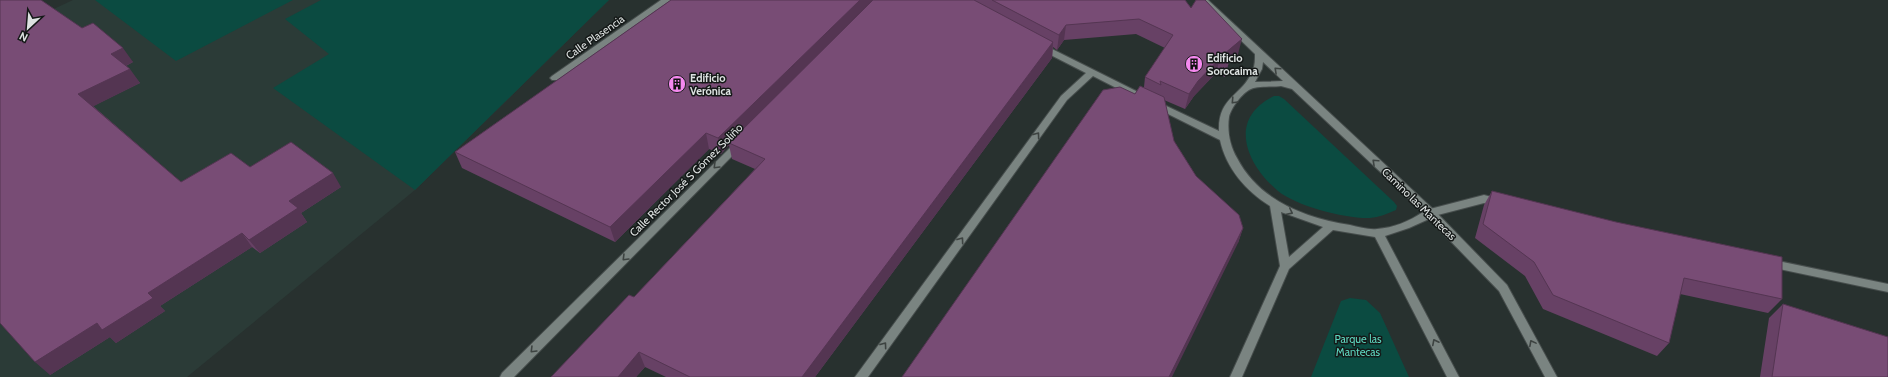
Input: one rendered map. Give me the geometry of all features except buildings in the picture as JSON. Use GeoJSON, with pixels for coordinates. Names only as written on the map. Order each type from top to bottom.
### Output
{"type":"FeatureCollection","features":[{"type":"Feature","properties":{"kind":"street","name":"Calle Plasencia"},"geometry":{"type":"LineString","coordinates":[[555,78],[667,0]]}},
{"type":"Feature","properties":{"kind":"street","name":"Camino las Mantecas"},"geometry":{"type":"LineString","coordinates":[[1203,0],[1430,213],[1503,288],[1551,377]]}},
{"type":"Feature","properties":{"kind":"street"},"geometry":{"type":"LineString","coordinates":[[1029,40],[1091,73],[1223,137]]}},
{"type":"Feature","properties":{"kind":"street"},"geometry":{"type":"LineString","coordinates":[[1260,54],[1258,69],[1248,86],[1227,108],[1223,137],[1235,168],[1264,197],[1275,205],[1308,221],[1330,227],[1378,233],[1418,221],[1430,213],[1484,199],[1506,205]]}},
{"type":"Feature","properties":{"kind":"street"},"geometry":{"type":"LineString","coordinates":[[861,377],[1064,98],[1091,73]]}},
{"type":"Feature","properties":{"kind":"street"},"geometry":{"type":"LineString","coordinates":[[1248,86],[1281,83],[1294,86]]}},
{"type":"Feature","properties":{"kind":"street","name":"Calle Rector José S Gómez Soliño"},"geometry":{"type":"LineString","coordinates":[[506,377],[748,135]]}},
{"type":"Feature","properties":{"kind":"street"},"geometry":{"type":"LineString","coordinates":[[1275,205],[1285,266]]}},
{"type":"Feature","properties":{"kind":"street"},"geometry":{"type":"LineString","coordinates":[[1236,377],[1285,266],[1330,227]]}},
{"type":"Feature","properties":{"kind":"street"},"geometry":{"type":"LineString","coordinates":[[1378,233],[1453,377]]}},
{"type":"Feature","properties":{"kind":"street"},"geometry":{"type":"LineString","coordinates":[[1758,261],[1888,288]]}},
{"type":"Feature","properties":{"kind":"shaded area"},"geometry":{"type":"Polygon","coordinates":[[[73,0],[609,0],[415,190],[187,377],[0,377],[0,34],[73,0]]]}},
{"type":"Feature","properties":{"kind":"green space"},"geometry":{"type":"Polygon","coordinates":[[[95,0],[293,0],[176,61],[95,0]]]}},
{"type":"Feature","properties":{"kind":"green space"},"geometry":{"type":"Polygon","coordinates":[[[321,0],[609,0],[415,190],[273,88],[329,54],[285,19],[321,0]]]}},
{"type":"Feature","properties":{"kind":"green space"},"geometry":{"type":"Polygon","coordinates":[[[1274,96],[1279,96],[1284,99],[1394,202],[1397,206],[1396,210],[1370,218],[1335,214],[1297,202],[1278,191],[1257,168],[1250,155],[1246,142],[1246,129],[1250,117],[1259,106],[1274,96]]]}},
{"type":"Feature","properties":{"kind":"green space","name":"Parque las Mantecas"},"geometry":{"type":"Polygon","coordinates":[[[1350,298],[1366,300],[1380,313],[1409,377],[1311,377],[1341,301],[1350,298]]]}},
{"type":"Feature","properties":{"kind":"place","name":"Edificio Sorocaima"},"geometry":{"type":"Point","coordinates":[1194,64]}},
{"type":"Feature","properties":{"kind":"place","name":"Edificio Verónica"},"geometry":{"type":"Point","coordinates":[677,84]}}]}
